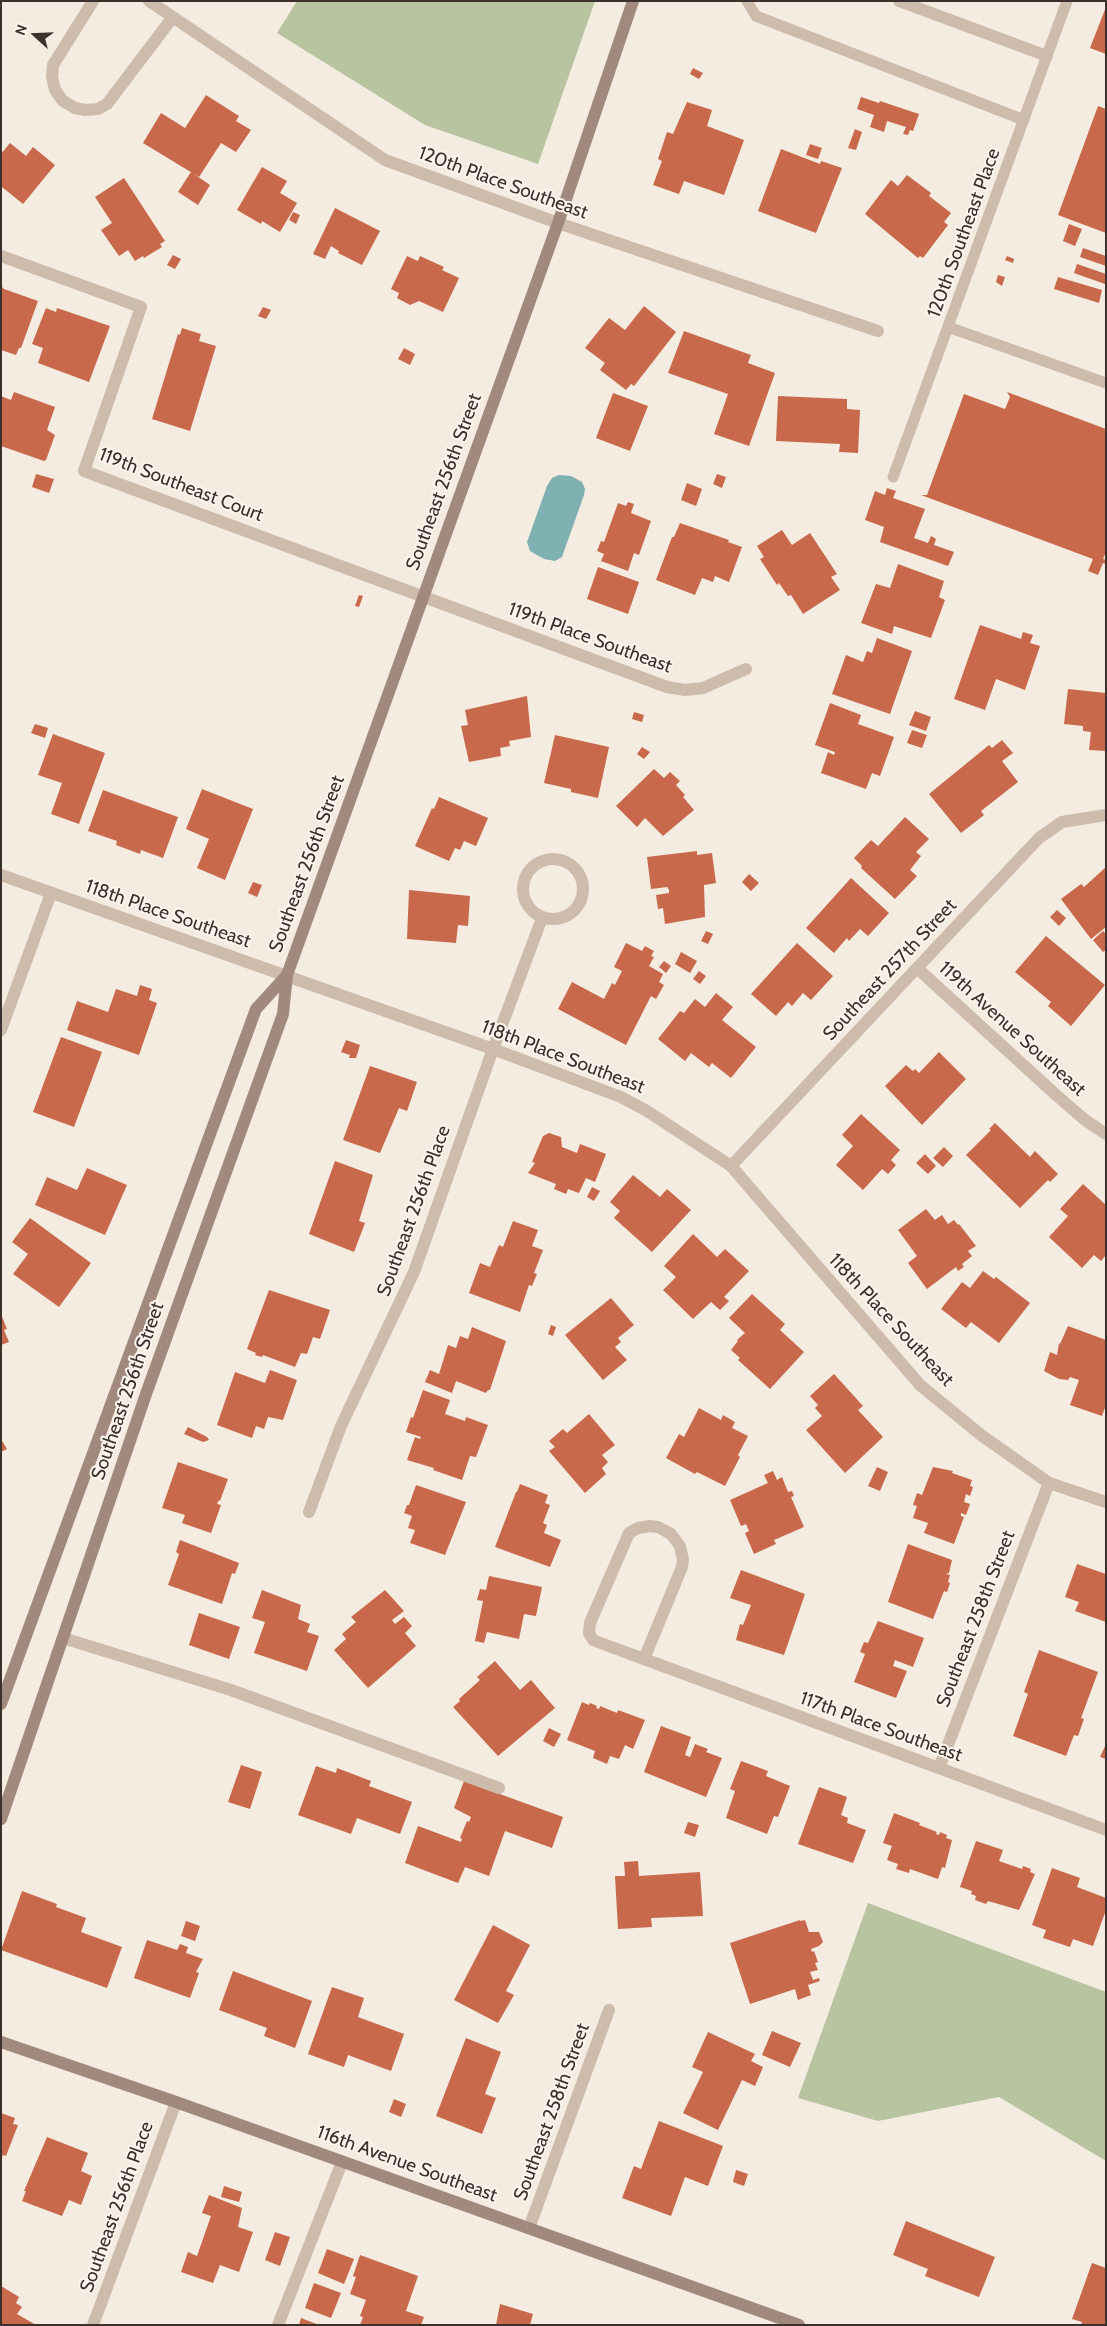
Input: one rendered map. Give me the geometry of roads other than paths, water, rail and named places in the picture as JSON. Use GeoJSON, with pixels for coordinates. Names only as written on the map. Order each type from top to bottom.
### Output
{"type":"FeatureCollection","features":[{"type":"Feature","properties":{"kind":"main road","name":"Southeast 256th Street"},"geometry":{"type":"LineString","coordinates":[[1,1819],[146,1394],[283,1014],[287,975],[558,223],[633,1]]}},
{"type":"Feature","properties":{"kind":"main road","name":"Southeast 256th Street"},"geometry":{"type":"LineString","coordinates":[[1,1704],[256,1009],[287,975]]}},
{"type":"Feature","properties":{"kind":"main road","name":"116th Avenue Southeast"},"geometry":{"type":"LineString","coordinates":[[1,2042],[176,2102],[529,2228],[781,2322],[798,2325]]}},
{"type":"Feature","properties":{"kind":"street"},"geometry":{"type":"LineString","coordinates":[[93,1],[53,65],[52,77],[55,90],[63,101],[75,108],[84,110],[98,109],[107,104],[173,17]]}},
{"type":"Feature","properties":{"kind":"street","name":"120th Place Southeast"},"geometry":{"type":"LineString","coordinates":[[149,1],[385,160],[558,223],[878,331]]}},
{"type":"Feature","properties":{"kind":"street"},"geometry":{"type":"LineString","coordinates":[[899,1],[1047,56]]}},
{"type":"Feature","properties":{"kind":"street","name":"119th Southeast Court"},"geometry":{"type":"LineString","coordinates":[[1,256],[141,307],[84,471],[422,596]]}},
{"type":"Feature","properties":{"kind":"street","name":"119th Place Southeast"},"geometry":{"type":"LineString","coordinates":[[422,596],[667,687],[686,690],[703,688],[746,669]]}},
{"type":"Feature","properties":{"kind":"street","name":"Southeast 257th Street"},"geometry":{"type":"LineString","coordinates":[[731,1166],[1039,838],[1062,822],[1087,816],[1106,815]]}},
{"type":"Feature","properties":{"kind":"street"},"geometry":{"type":"LineString","coordinates":[[543,860],[563,860],[578,872],[582,881],[581,900],[570,914],[561,919],[542,918],[533,913],[526,904],[523,895],[524,879],[533,866],[543,860]]}},
{"type":"Feature","properties":{"kind":"street","name":"118th Place Southeast"},"geometry":{"type":"LineString","coordinates":[[1,875],[287,975],[621,1097],[681,1131],[731,1166],[920,1385],[981,1435],[1049,1483],[1106,1502]]}},
{"type":"Feature","properties":{"kind":"street"},"geometry":{"type":"LineString","coordinates":[[1,1030],[51,893]]}},
{"type":"Feature","properties":{"kind":"street","name":"Southeast 256th Place"},"geometry":{"type":"LineString","coordinates":[[309,1512],[341,1426],[414,1272],[493,1049],[542,918]]}},
{"type":"Feature","properties":{"kind":"street","name":"119th Avenue Southeast"},"geometry":{"type":"LineString","coordinates":[[917,968],[1055,1094],[1085,1120],[1106,1134]]}},
{"type":"Feature","properties":{"kind":"street","name":"Southeast 258th Street"},"geometry":{"type":"LineString","coordinates":[[938,1768],[1049,1483]]}},
{"type":"Feature","properties":{"kind":"street","name":"117th Place Southeast"},"geometry":{"type":"LineString","coordinates":[[644,1659],[682,1567],[683,1560],[680,1546],[670,1534],[658,1527],[650,1526],[638,1528],[629,1533],[590,1623],[590,1633],[593,1640],[644,1659],[938,1768],[1106,1830]]}},
{"type":"Feature","properties":{"kind":"street"},"geometry":{"type":"LineString","coordinates":[[64,1638],[231,1690],[498,1788]]}},
{"type":"Feature","properties":{"kind":"street","name":"Southeast 258th Street"},"geometry":{"type":"LineString","coordinates":[[529,2228],[609,2010]]}},
{"type":"Feature","properties":{"kind":"street","name":"Southeast 256th Place"},"geometry":{"type":"LineString","coordinates":[[93,2325],[176,2102]]}},
{"type":"Feature","properties":{"kind":"street"},"geometry":{"type":"LineString","coordinates":[[278,2325],[342,2162]]}},
{"type":"Feature","properties":{"kind":"lane"},"geometry":{"type":"LineString","coordinates":[[747,1],[756,16],[1024,120]]}},
{"type":"Feature","properties":{"kind":"lane","name":"120th Southeast Place"},"geometry":{"type":"LineString","coordinates":[[893,477],[1067,1]]}},
{"type":"Feature","properties":{"kind":"lane"},"geometry":{"type":"LineString","coordinates":[[948,327],[1106,383]]}},
{"type":"Feature","properties":{"kind":"water"},"geometry":{"type":"Polygon","coordinates":[[[559,475],[571,476],[582,482],[585,489],[562,557],[555,561],[544,559],[530,551],[527,542],[547,486],[552,478],[559,475]]]}}]}
